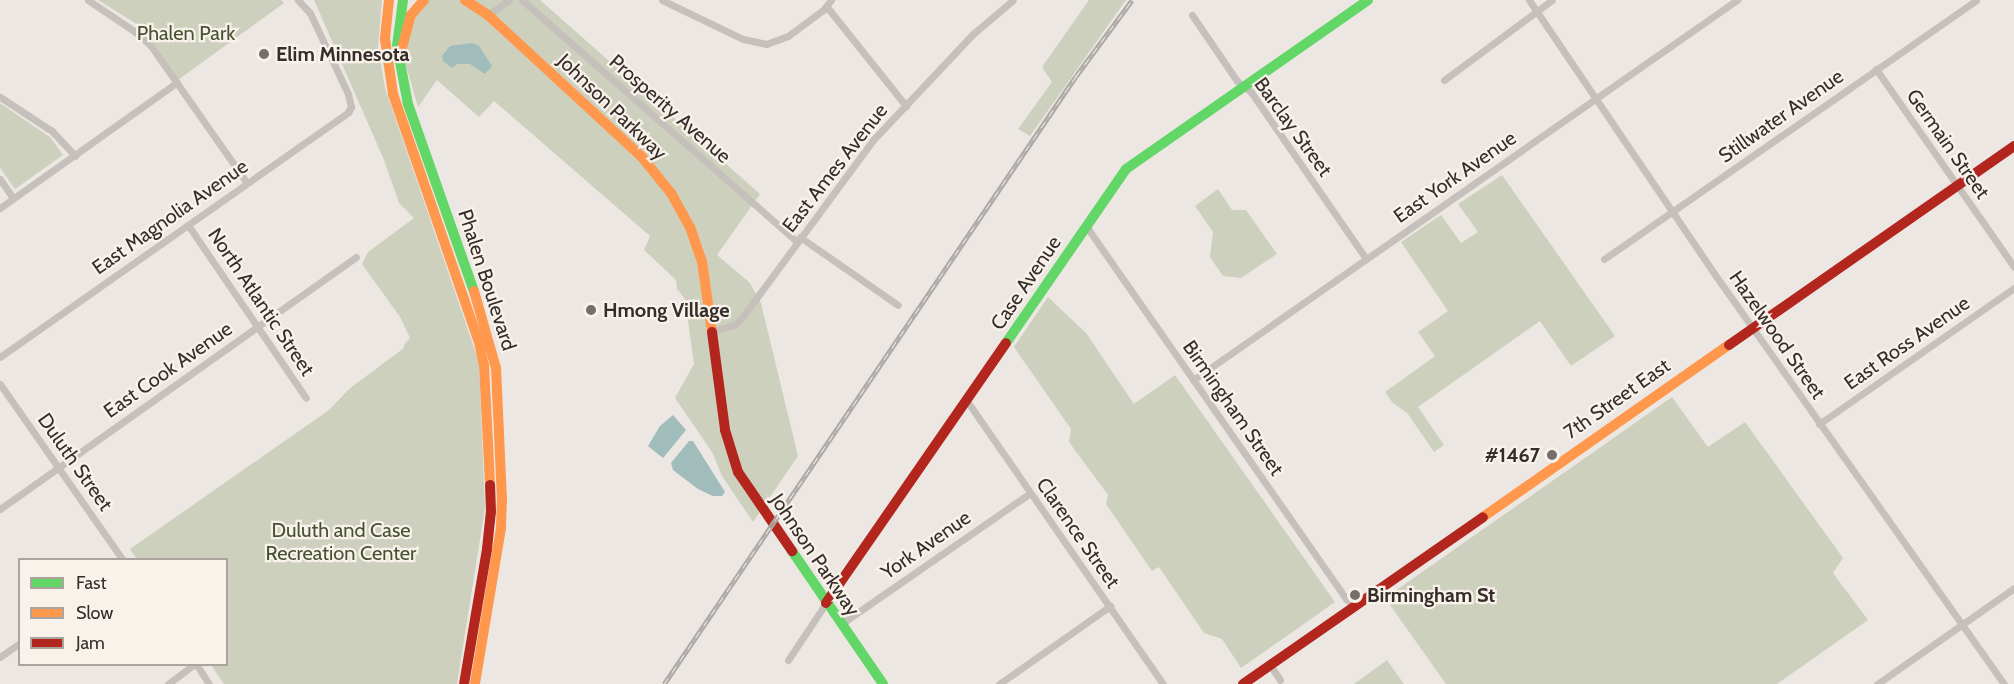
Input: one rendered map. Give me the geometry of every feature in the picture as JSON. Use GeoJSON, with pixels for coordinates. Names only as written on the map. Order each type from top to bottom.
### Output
{"type":"FeatureCollection","features":[{"type":"Feature","properties":{"kind":"street"},"geometry":{"type":"LineString","coordinates":[[88,0],[137,33],[151,46],[247,183]]}},
{"type":"Feature","properties":{"kind":"street","name":"East Magnolia Avenue"},"geometry":{"type":"LineString","coordinates":[[0,357],[348,112],[350,99],[310,13],[298,0]]}},
{"type":"Feature","properties":{"kind":"street","name":"Phalen Boulevard"},"geometry":{"type":"LineString","coordinates":[[389,0],[385,39],[393,94],[479,342],[484,365],[491,512],[464,684]]}},
{"type":"Feature","properties":{"kind":"street","name":"Phalen Boulevard"},"geometry":{"type":"LineString","coordinates":[[403,0],[397,46],[406,96],[482,314],[496,368],[502,498],[501,528],[475,684]]}},
{"type":"Feature","properties":{"kind":"street"},"geometry":{"type":"LineString","coordinates":[[406,96],[401,63],[402,43],[411,15],[424,0]]}},
{"type":"Feature","properties":{"kind":"street","name":"Johnson Parkway"},"geometry":{"type":"LineString","coordinates":[[465,0],[488,15],[641,156],[671,193],[690,227],[702,261],[725,430],[738,472],[883,684]]}},
{"type":"Feature","properties":{"kind":"street"},"geometry":{"type":"LineString","coordinates":[[488,15],[509,0]]}},
{"type":"Feature","properties":{"kind":"street","name":"Prosperity Avenue"},"geometry":{"type":"LineString","coordinates":[[522,0],[799,240],[898,305]]}},
{"type":"Feature","properties":{"kind":"street"},"geometry":{"type":"LineString","coordinates":[[662,0],[743,39],[757,43],[783,39],[827,7],[831,0]]}},
{"type":"Feature","properties":{"kind":"street","name":"East Ames Avenue"},"geometry":{"type":"LineString","coordinates":[[713,331],[734,325],[741,319],[873,140],[974,34],[1013,0]]}},
{"type":"Feature","properties":{"kind":"street","name":"Case Avenue"},"geometry":{"type":"LineString","coordinates":[[788,660],[1126,169],[1366,0]]}},
{"type":"Feature","properties":{"kind":"street","name":"Hazelwood Street"},"geometry":{"type":"LineString","coordinates":[[1529,0],[1752,328],[1960,626],[2004,684]]}},
{"type":"Feature","properties":{"kind":"street"},"geometry":{"type":"LineString","coordinates":[[1444,80],[1552,0]]}},
{"type":"Feature","properties":{"kind":"street","name":"East York Avenue"},"geometry":{"type":"LineString","coordinates":[[1193,380],[1737,0]]}},
{"type":"Feature","properties":{"kind":"street","name":"Stillwater Avenue"},"geometry":{"type":"LineString","coordinates":[[1604,259],[1976,0]]}},
{"type":"Feature","properties":{"kind":"street"},"geometry":{"type":"LineString","coordinates":[[827,7],[906,106]]}},
{"type":"Feature","properties":{"kind":"street","name":"Barclay Street"},"geometry":{"type":"LineString","coordinates":[[1192,15],[1238,81],[1245,86],[1366,259]]}},
{"type":"Feature","properties":{"kind":"street","name":"Germain Street"},"geometry":{"type":"LineString","coordinates":[[1876,69],[2014,267]]}},
{"type":"Feature","properties":{"kind":"street"},"geometry":{"type":"LineString","coordinates":[[0,208],[177,82]]}},
{"type":"Feature","properties":{"kind":"street"},"geometry":{"type":"LineString","coordinates":[[0,97],[52,131],[75,156]]}},
{"type":"Feature","properties":{"kind":"street","name":"7th Street East"},"geometry":{"type":"LineString","coordinates":[[1243,684],[2014,146]]}},
{"type":"Feature","properties":{"kind":"street"},"geometry":{"type":"LineString","coordinates":[[0,179],[13,198]]}},
{"type":"Feature","properties":{"kind":"street","name":"North Atlantic Street"},"geometry":{"type":"LineString","coordinates":[[188,225],[306,398]]}},
{"type":"Feature","properties":{"kind":"street","name":"Birmingham Street"},"geometry":{"type":"LineString","coordinates":[[1086,226],[1346,599],[1354,606]]}},
{"type":"Feature","properties":{"kind":"street","name":"East Cook Avenue"},"geometry":{"type":"LineString","coordinates":[[0,509],[356,257]]}},
{"type":"Feature","properties":{"kind":"street","name":"East Ross Avenue"},"geometry":{"type":"LineString","coordinates":[[1820,424],[2014,288]]}},
{"type":"Feature","properties":{"kind":"street","name":"Duluth Street"},"geometry":{"type":"LineString","coordinates":[[0,384],[122,558]]}},
{"type":"Feature","properties":{"kind":"street","name":"Clarence Street"},"geometry":{"type":"LineString","coordinates":[[967,401],[1163,684]]}},
{"type":"Feature","properties":{"kind":"street","name":"York Avenue"},"geometry":{"type":"LineString","coordinates":[[841,624],[1030,493]]}},
{"type":"Feature","properties":{"kind":"street"},"geometry":{"type":"LineString","coordinates":[[1877,684],[2014,588]]}},
{"type":"Feature","properties":{"kind":"street"},"geometry":{"type":"LineString","coordinates":[[999,684],[1110,606]]}},
{"type":"Feature","properties":{"kind":"street"},"geometry":{"type":"LineString","coordinates":[[0,657],[18,644]]}},
{"type":"Feature","properties":{"kind":"street"},"geometry":{"type":"LineString","coordinates":[[1270,665],[1280,680]]}},
{"type":"Feature","properties":{"kind":"street"},"geometry":{"type":"LineString","coordinates":[[168,684],[193,666]]}},
{"type":"Feature","properties":{"kind":"street"},"geometry":{"type":"LineString","coordinates":[[197,666],[209,684]]}},
{"type":"Feature","properties":{"kind":"green space","name":"Phalen Park"},"geometry":{"type":"Polygon","coordinates":[[[98,0],[281,0],[284,3],[178,80],[143,28],[98,0]]]}},
{"type":"Feature","properties":{"kind":"green space","name":"Duluth and Case Recreation Center"},"geometry":{"type":"Polygon","coordinates":[[[314,0],[382,0],[378,47],[385,88],[479,362],[485,508],[457,684],[224,684],[212,666],[228,666],[228,558],[136,558],[130,549],[329,410],[349,389],[404,348],[410,338],[400,317],[362,264],[368,252],[414,218],[399,203],[384,160],[314,0]]]}},
{"type":"Feature","properties":{"kind":"green space"},"geometry":{"type":"Polygon","coordinates":[[[421,0],[540,0],[760,194],[717,255],[750,283],[761,303],[798,456],[753,522],[722,476],[712,452],[675,398],[694,364],[685,299],[677,289],[676,280],[644,250],[650,236],[494,101],[479,117],[437,80],[418,107],[405,62],[407,45],[421,0]]]}},
{"type":"Feature","properties":{"kind":"green space"},"geometry":{"type":"Polygon","coordinates":[[[1089,0],[1126,0],[1030,136],[1018,129],[1052,82],[1042,67],[1089,0]]]}},
{"type":"Feature","properties":{"kind":"green space"},"geometry":{"type":"Polygon","coordinates":[[[0,103],[50,137],[63,155],[15,189],[0,168],[0,103]]]}},
{"type":"Feature","properties":{"kind":"green space"},"geometry":{"type":"Polygon","coordinates":[[[1502,175],[1615,336],[1571,366],[1540,321],[1418,407],[1444,445],[1434,452],[1408,414],[1392,402],[1385,392],[1435,356],[1418,332],[1448,311],[1401,242],[1441,215],[1461,243],[1478,232],[1458,204],[1502,175]]]}},
{"type":"Feature","properties":{"kind":"green space"},"geometry":{"type":"Polygon","coordinates":[[[1218,189],[1232,210],[1246,210],[1277,254],[1241,278],[1223,276],[1210,257],[1213,232],[1195,206],[1218,189]]]}},
{"type":"Feature","properties":{"kind":"green space"},"geometry":{"type":"Polygon","coordinates":[[[1048,297],[1086,333],[1134,404],[1175,375],[1335,602],[1241,668],[1222,639],[1204,633],[1159,567],[1152,571],[1106,504],[1108,495],[1069,442],[1071,429],[1014,347],[1048,297]]]}},
{"type":"Feature","properties":{"kind":"green space"},"geometry":{"type":"Polygon","coordinates":[[[1672,397],[1708,447],[1745,422],[1843,558],[1833,573],[1868,620],[1777,684],[1446,684],[1385,598],[1672,397]]]}},
{"type":"Feature","properties":{"kind":"green space"},"geometry":{"type":"Polygon","coordinates":[[[1387,660],[1404,684],[1354,684],[1387,660]]]}},
{"type":"Feature","properties":{"kind":"water"},"geometry":{"type":"Polygon","coordinates":[[[472,43],[479,46],[492,66],[485,74],[470,64],[457,64],[452,68],[443,61],[442,56],[450,46],[472,43]]]}},
{"type":"Feature","properties":{"kind":"water"},"geometry":{"type":"Polygon","coordinates":[[[673,415],[686,430],[663,458],[648,446],[660,426],[673,415]]]}},
{"type":"Feature","properties":{"kind":"water"},"geometry":{"type":"Polygon","coordinates":[[[689,441],[693,441],[725,492],[722,496],[713,496],[698,489],[673,470],[671,463],[689,441]]]}},
{"type":"Feature","properties":{"kind":"railway"},"geometry":{"type":"LineString","coordinates":[[664,684],[1076,76],[1132,0]]}},
{"type":"Feature","properties":{"kind":"traffic: fast"},"geometry":{"type":"LineString","coordinates":[[403,0],[397,46],[408,104],[474,291]]}},
{"type":"Feature","properties":{"kind":"traffic: fast"},"geometry":{"type":"LineString","coordinates":[[1006,343],[1126,169],[1368,0]]}},
{"type":"Feature","properties":{"kind":"traffic: fast"},"geometry":{"type":"LineString","coordinates":[[792,551],[883,684]]}},
{"type":"Feature","properties":{"kind":"traffic: slow"},"geometry":{"type":"LineString","coordinates":[[389,0],[385,39],[393,94],[479,342],[484,365],[490,485]]}},
{"type":"Feature","properties":{"kind":"traffic: slow"},"geometry":{"type":"LineString","coordinates":[[402,48],[411,15],[424,0]]}},
{"type":"Feature","properties":{"kind":"traffic: slow"},"geometry":{"type":"LineString","coordinates":[[465,0],[488,15],[641,156],[671,193],[690,227],[702,261],[712,332]]}},
{"type":"Feature","properties":{"kind":"traffic: slow"},"geometry":{"type":"LineString","coordinates":[[474,291],[496,368],[502,498],[501,528],[475,684]]}},
{"type":"Feature","properties":{"kind":"traffic: slow"},"geometry":{"type":"LineString","coordinates":[[1483,517],[1729,345]]}},
{"type":"Feature","properties":{"kind":"traffic: jam"},"geometry":{"type":"LineString","coordinates":[[1729,345],[2014,146]]}},
{"type":"Feature","properties":{"kind":"traffic: jam"},"geometry":{"type":"LineString","coordinates":[[712,332],[725,430],[738,472],[792,551]]}},
{"type":"Feature","properties":{"kind":"traffic: jam"},"geometry":{"type":"LineString","coordinates":[[826,603],[1006,343]]}},
{"type":"Feature","properties":{"kind":"traffic: jam"},"geometry":{"type":"LineString","coordinates":[[464,684],[487,549],[491,512],[490,485]]}},
{"type":"Feature","properties":{"kind":"traffic: jam"},"geometry":{"type":"LineString","coordinates":[[1243,684],[1483,517]]}},
{"type":"Feature","properties":{"kind":"place","name":"Elim Minnesota"},"geometry":{"type":"Point","coordinates":[264,54]}},
{"type":"Feature","properties":{"kind":"place","name":"Hmong Village"},"geometry":{"type":"Point","coordinates":[591,310]}},
{"type":"Feature","properties":{"kind":"place","name":"#1467"},"geometry":{"type":"Point","coordinates":[1552,455]}},
{"type":"Feature","properties":{"kind":"place","name":"Birmingham St"},"geometry":{"type":"Point","coordinates":[1355,595]}}]}
